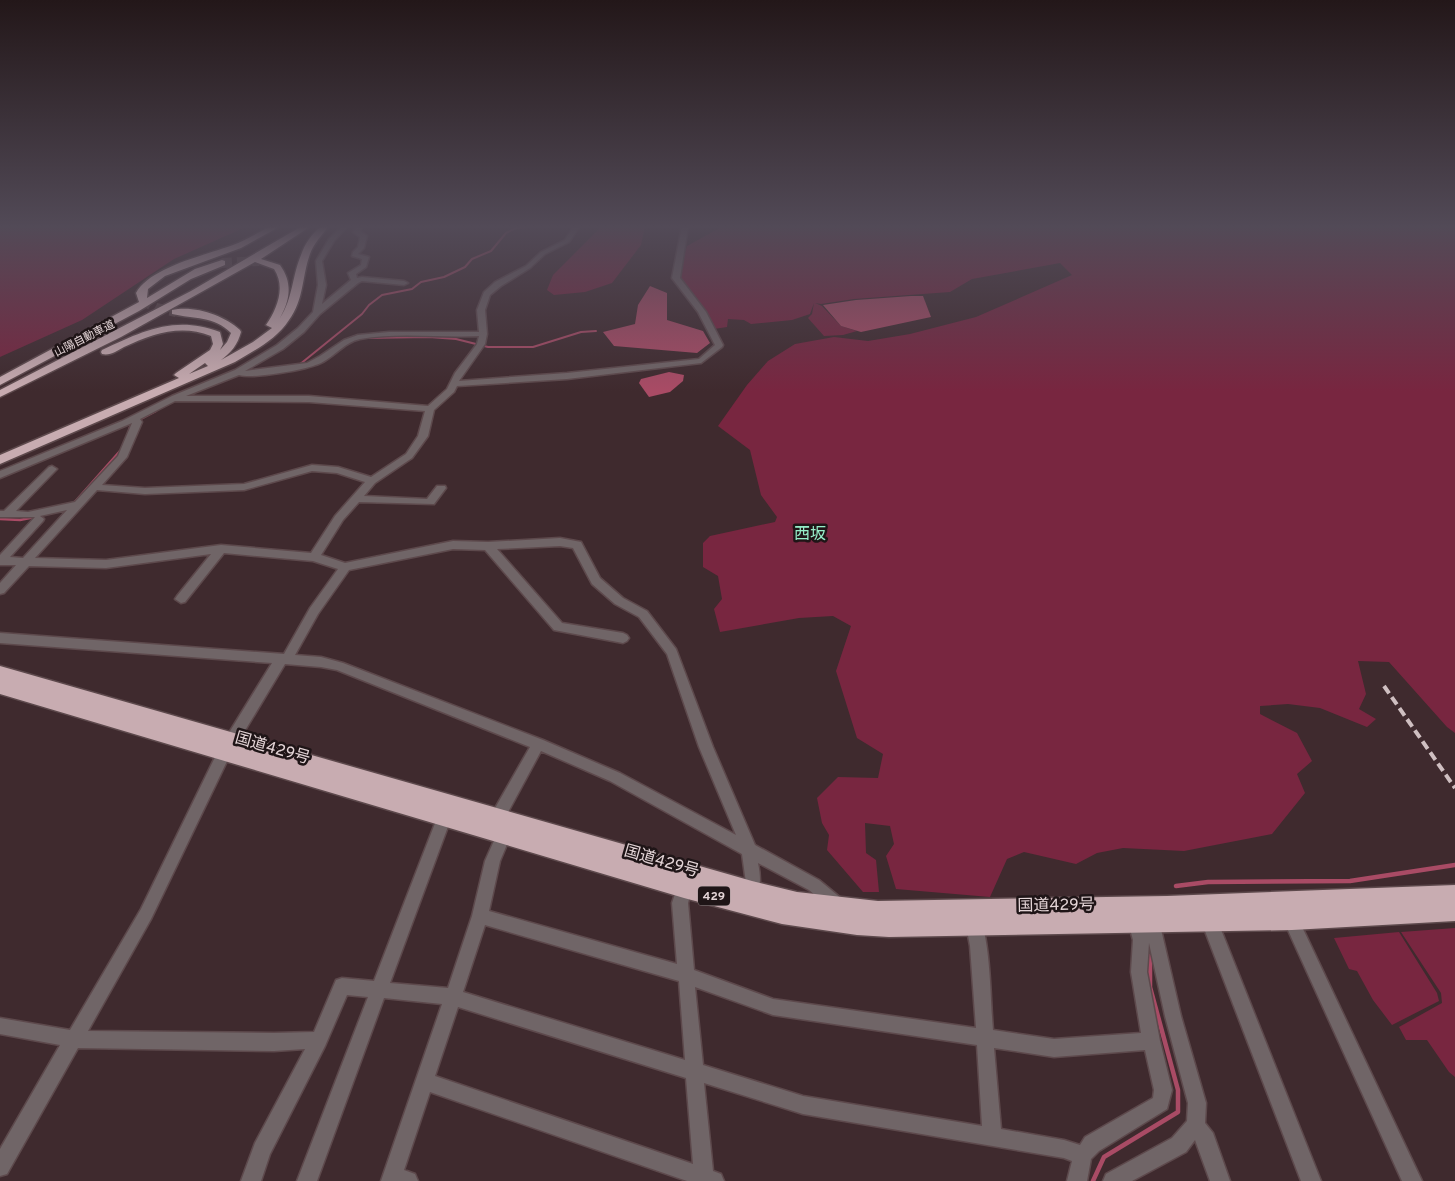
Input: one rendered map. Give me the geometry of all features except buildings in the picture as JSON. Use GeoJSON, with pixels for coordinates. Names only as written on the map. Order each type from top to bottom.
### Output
{"type":"FeatureCollection","features":[{"type":"Feature","properties":{"kind":"highway"},"geometry":{"type":"LineString","coordinates":[[142,300],[141,293],[144,287],[152,281]]}},
{"type":"Feature","properties":{"kind":"highway"},"geometry":{"type":"LineString","coordinates":[[0,383],[136,308],[179,281]]}},
{"type":"Feature","properties":{"kind":"highway","name":"山陽自動車道"},"geometry":{"type":"LineString","coordinates":[[0,383],[174,297],[201,281]]}},
{"type":"Feature","properties":{"kind":"highway","name":"山陽自動車道"},"geometry":{"type":"LineString","coordinates":[[0,394],[184,300],[215,281]]}},
{"type":"Feature","properties":{"kind":"highway"},"geometry":{"type":"LineString","coordinates":[[250,348],[275,319],[284,294],[285,281]]}},
{"type":"Feature","properties":{"kind":"highway"},"geometry":{"type":"LineString","coordinates":[[0,460],[204,373],[265,340],[279,327],[291,310],[297,294],[299,281]]}},
{"type":"Feature","properties":{"kind":"highway"},"geometry":{"type":"LineString","coordinates":[[0,452],[198,369],[225,353],[234,343],[236,332],[226,322],[214,317],[176,312]]}},
{"type":"Feature","properties":{"kind":"highway"},"geometry":{"type":"LineString","coordinates":[[0,402],[156,330],[187,326],[205,328],[216,334],[218,344],[214,352],[179,376]]}},
{"type":"Feature","properties":{"kind":"highway","name":"国道429号"},"geometry":{"type":"LineString","coordinates":[[0,673],[228,747]]}},
{"type":"Feature","properties":{"kind":"highway","name":"国道429号"},"geometry":{"type":"LineString","coordinates":[[0,687],[228,747],[750,898],[878,911],[973,918]]}},
{"type":"Feature","properties":{"kind":"highway","name":"国道429号"},"geometry":{"type":"LineString","coordinates":[[750,898],[782,914],[857,925],[889,927],[973,918],[1206,913],[1283,902],[1455,895]]}},
{"type":"Feature","properties":{"kind":"highway","name":"国道429号"},"geometry":{"type":"LineString","coordinates":[[1206,913],[1292,920],[1455,911]]}},
{"type":"Feature","properties":{"kind":"street"},"geometry":{"type":"LineString","coordinates":[[317,312],[322,281]]}},
{"type":"Feature","properties":{"kind":"street"},"geometry":{"type":"LineString","coordinates":[[0,475],[136,420],[177,399],[240,373],[280,348],[317,312],[355,281]]}},
{"type":"Feature","properties":{"kind":"street"},"geometry":{"type":"LineString","coordinates":[[384,281],[404,283]]}},
{"type":"Feature","properties":{"kind":"street"},"geometry":{"type":"LineString","coordinates":[[314,556],[339,518],[372,481],[409,456],[423,436],[430,408],[451,390],[460,373],[480,345],[482,310],[487,294],[503,281]]}},
{"type":"Feature","properties":{"kind":"street"},"geometry":{"type":"LineString","coordinates":[[455,384],[593,374],[701,361],[719,345],[702,312],[678,281]]}},
{"type":"Feature","properties":{"kind":"street"},"geometry":{"type":"LineString","coordinates":[[240,373],[316,362],[344,342],[358,337],[434,333],[482,334]]}},
{"type":"Feature","properties":{"kind":"street"},"geometry":{"type":"LineString","coordinates":[[177,399],[309,399],[430,408]]}},
{"type":"Feature","properties":{"kind":"street"},"geometry":{"type":"LineString","coordinates":[[0,590],[72,506],[122,457],[136,420]]}},
{"type":"Feature","properties":{"kind":"street"},"geometry":{"type":"LineString","coordinates":[[93,487],[145,491],[244,487],[312,468],[338,470],[372,481]]}},
{"type":"Feature","properties":{"kind":"street"},"geometry":{"type":"LineString","coordinates":[[3,514],[52,469]]}},
{"type":"Feature","properties":{"kind":"street"},"geometry":{"type":"LineString","coordinates":[[356,499],[430,502],[441,488]]}},
{"type":"Feature","properties":{"kind":"street"},"geometry":{"type":"LineString","coordinates":[[3,514],[28,515],[72,506]]}},
{"type":"Feature","properties":{"kind":"street"},"geometry":{"type":"LineString","coordinates":[[0,561],[39,519]]}},
{"type":"Feature","properties":{"kind":"street"},"geometry":{"type":"LineString","coordinates":[[0,561],[106,564],[221,549],[314,556],[345,567],[444,546],[488,546],[560,542],[577,545],[596,581],[619,601],[643,614],[672,652],[706,747],[749,849],[754,883],[750,898]]}},
{"type":"Feature","properties":{"kind":"street"},"geometry":{"type":"LineString","coordinates":[[488,546],[558,627],[623,638]]}},
{"type":"Feature","properties":{"kind":"street"},"geometry":{"type":"LineString","coordinates":[[181,599],[221,549]]}},
{"type":"Feature","properties":{"kind":"street"},"geometry":{"type":"LineString","coordinates":[[0,1166],[146,914],[228,747],[314,611],[345,567]]}},
{"type":"Feature","properties":{"kind":"street"},"geometry":{"type":"LineString","coordinates":[[0,638],[321,662],[339,666],[538,744],[615,777],[814,885],[840,907]]}},
{"type":"Feature","properties":{"kind":"street"},"geometry":{"type":"LineString","coordinates":[[397,1179],[424,1081],[480,916],[483,892],[497,846],[500,826],[538,744]]}},
{"type":"Feature","properties":{"kind":"street"},"geometry":{"type":"LineString","coordinates":[[306,1181],[447,811]]}},
{"type":"Feature","properties":{"kind":"street"},"geometry":{"type":"LineString","coordinates":[[424,1081],[707,1180],[694,1072],[680,903],[686,881]]}},
{"type":"Feature","properties":{"kind":"street"},"geometry":{"type":"LineString","coordinates":[[1283,902],[1412,1181]]}},
{"type":"Feature","properties":{"kind":"street"},"geometry":{"type":"LineString","coordinates":[[1206,913],[1311,1181]]}},
{"type":"Feature","properties":{"kind":"street"},"geometry":{"type":"LineString","coordinates":[[1077,1181],[1083,1155],[1092,1144],[1161,1103],[1164,1090],[1152,1041],[1139,972],[1142,915]]}},
{"type":"Feature","properties":{"kind":"street"},"geometry":{"type":"LineString","coordinates":[[1142,915],[1197,1103],[1196,1125],[1206,1140],[1220,1181]]}},
{"type":"Feature","properties":{"kind":"street"},"geometry":{"type":"LineString","coordinates":[[480,916],[686,975],[773,1007],[1054,1048],[1152,1041]]}},
{"type":"Feature","properties":{"kind":"street"},"geometry":{"type":"LineString","coordinates":[[973,918],[978,946],[992,1137]]}},
{"type":"Feature","properties":{"kind":"street"},"geometry":{"type":"LineString","coordinates":[[251,1181],[262,1150],[319,1040],[342,986],[453,996],[803,1105],[1064,1149],[1083,1155]]}},
{"type":"Feature","properties":{"kind":"street"},"geometry":{"type":"LineString","coordinates":[[0,1026],[72,1039],[274,1042],[319,1040]]}},
{"type":"Feature","properties":{"kind":"street"},"geometry":{"type":"LineString","coordinates":[[1113,1181],[1179,1145],[1196,1125]]}},
{"type":"Feature","properties":{"kind":"shaded area"},"geometry":{"type":"Polygon","coordinates":[[[0,281],[141,281],[82,320],[0,357],[0,281]]]}},
{"type":"Feature","properties":{"kind":"shaded area"},"geometry":{"type":"Polygon","coordinates":[[[551,281],[613,281],[585,292],[554,295],[547,290],[551,281]]]}},
{"type":"Feature","properties":{"kind":"shaded area"},"geometry":{"type":"Polygon","coordinates":[[[681,281],[968,281],[950,292],[815,303],[822,306],[841,326],[857,331],[843,335],[824,336],[808,318],[812,314],[814,303],[810,314],[792,320],[751,324],[744,320],[728,319],[727,327],[714,329],[681,281]]]}},
{"type":"Feature","properties":{"kind":"shaded area"},"geometry":{"type":"Polygon","coordinates":[[[1058,281],[1455,281],[1455,733],[1447,727],[1389,662],[1358,661],[1366,694],[1359,709],[1376,719],[1367,727],[1320,708],[1288,704],[1260,706],[1260,714],[1297,733],[1312,761],[1297,774],[1305,793],[1272,834],[1184,851],[1123,848],[1097,853],[1076,864],[1024,852],[1007,859],[990,897],[896,889],[886,856],[894,844],[890,826],[865,823],[866,853],[876,860],[879,892],[863,892],[827,850],[829,835],[822,823],[817,798],[838,777],[878,778],[883,754],[857,738],[836,671],[851,626],[833,616],[799,618],[720,632],[714,609],[722,599],[718,576],[703,567],[703,543],[710,536],[775,522],[777,517],[761,495],[750,450],[718,426],[747,385],[768,361],[795,344],[834,337],[868,341],[910,334],[976,317],[1058,281]]]}},
{"type":"Feature","properties":{"kind":"shaded area"},"geometry":{"type":"Polygon","coordinates":[[[650,286],[667,293],[667,320],[703,331],[710,343],[697,353],[614,346],[603,332],[635,324],[638,305],[650,286]]]}},
{"type":"Feature","properties":{"kind":"shaded area"},"geometry":{"type":"Polygon","coordinates":[[[923,296],[931,317],[861,332],[841,326],[823,305],[856,300],[923,296]]]}},
{"type":"Feature","properties":{"kind":"shaded area"},"geometry":{"type":"Polygon","coordinates":[[[669,372],[684,375],[683,381],[670,392],[649,397],[639,383],[641,379],[669,372]]]}},
{"type":"Feature","properties":{"kind":"shaded area"},"geometry":{"type":"Polygon","coordinates":[[[1455,928],[1455,1077],[1449,1072],[1427,1040],[1406,1040],[1399,1027],[1442,1003],[1441,993],[1401,932],[1455,928]]]}},
{"type":"Feature","properties":{"kind":"shaded area"},"geometry":{"type":"Polygon","coordinates":[[[1399,932],[1437,993],[1439,1001],[1392,1025],[1373,1000],[1357,971],[1349,969],[1334,938],[1399,932]]]}},
{"type":"Feature","properties":{"kind":"waterway"},"geometry":{"type":"LineString","coordinates":[[299,365],[362,314],[369,305],[382,295],[412,289],[425,281]]}},
{"type":"Feature","properties":{"kind":"waterway"},"geometry":{"type":"LineString","coordinates":[[365,338],[429,337],[456,339],[488,347],[533,347],[581,332],[596,331]]}},
{"type":"Feature","properties":{"kind":"waterway"},"geometry":{"type":"LineString","coordinates":[[244,372],[267,368]]}},
{"type":"Feature","properties":{"kind":"waterway"},"geometry":{"type":"LineString","coordinates":[[129,431],[131,424],[156,411]]}},
{"type":"Feature","properties":{"kind":"waterway"},"geometry":{"type":"LineString","coordinates":[[73,504],[120,451]]}},
{"type":"Feature","properties":{"kind":"waterway"},"geometry":{"type":"LineString","coordinates":[[0,519],[20,520],[35,517]]}},
{"type":"Feature","properties":{"kind":"waterway"},"geometry":{"type":"LineString","coordinates":[[1176,886],[1208,882],[1350,881],[1455,865]]}},
{"type":"Feature","properties":{"kind":"waterway"},"geometry":{"type":"LineString","coordinates":[[1093,1181],[1104,1157],[1178,1112],[1178,1090],[1150,987],[1150,952]]}},
{"type":"Feature","properties":{"kind":"tunnel"},"geometry":{"type":"LineString","coordinates":[[142,300],[156,308],[176,312]]}},
{"type":"Feature","properties":{"kind":"railway"},"geometry":{"type":"LineString","coordinates":[[1384,686],[1455,788]]}},
{"type":"Feature","properties":{"kind":"district","name":"西坂"},"geometry":{"type":"Point","coordinates":[810,533]}}]}
